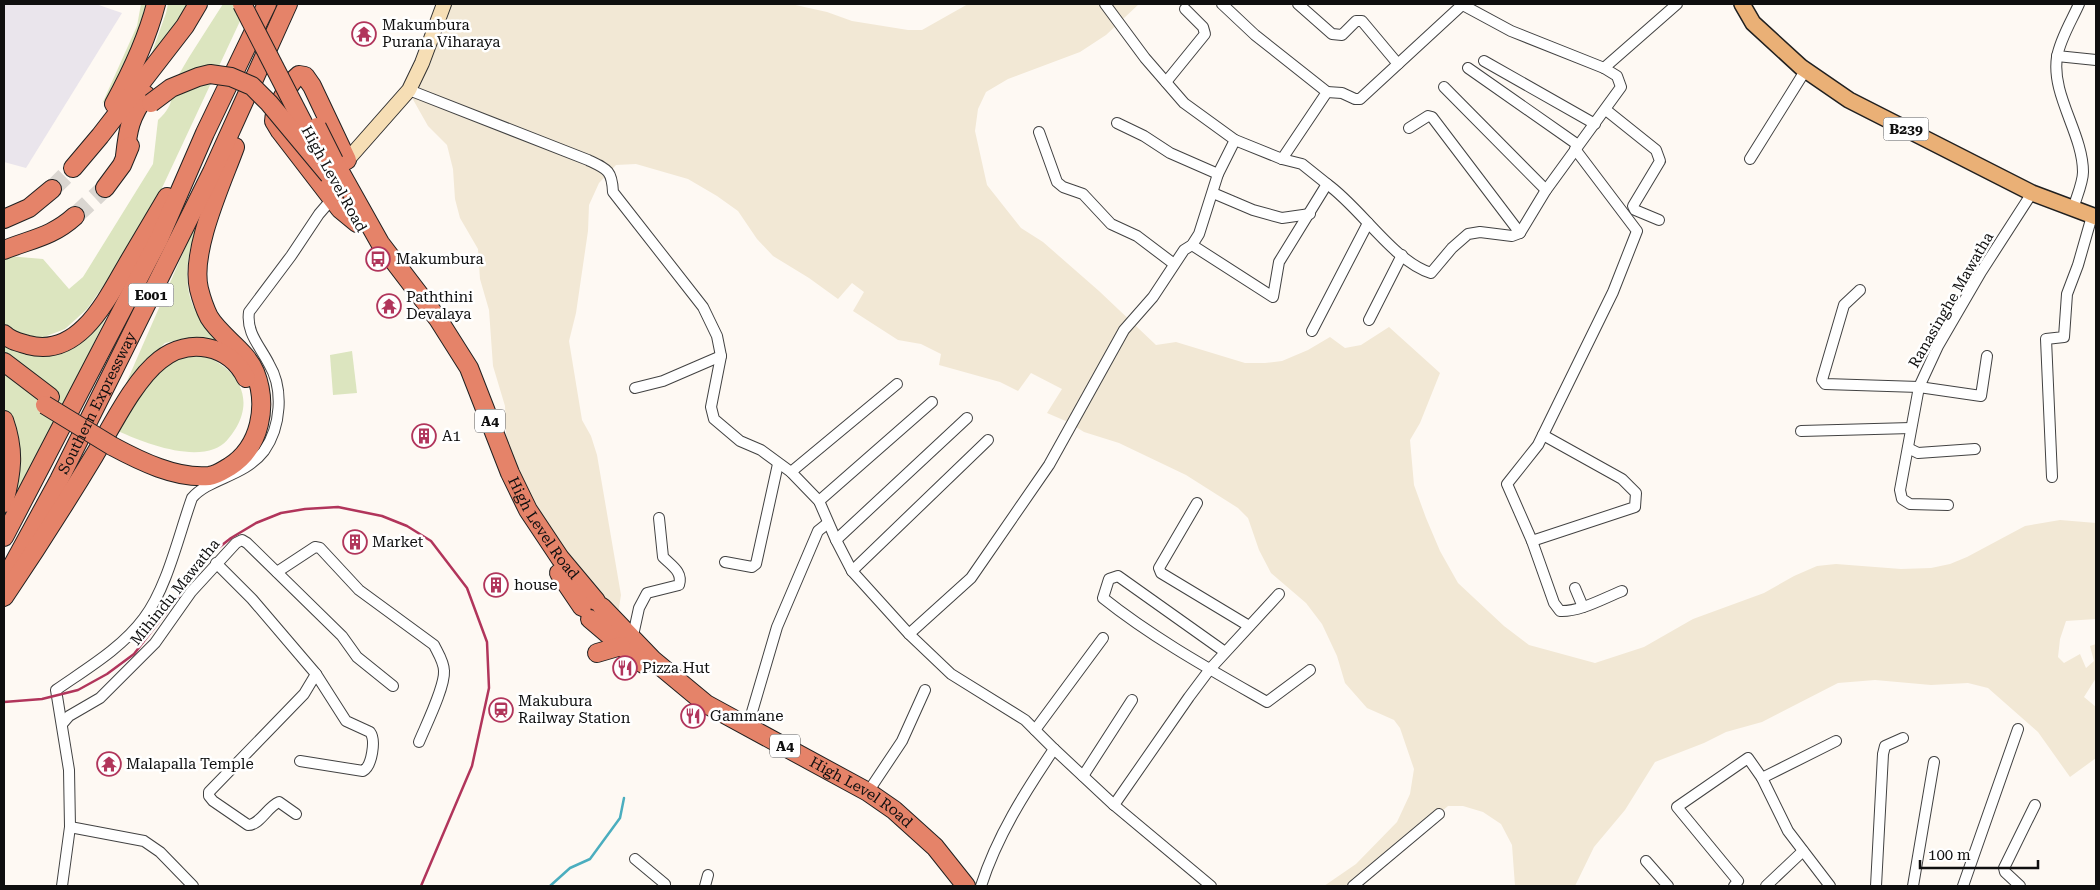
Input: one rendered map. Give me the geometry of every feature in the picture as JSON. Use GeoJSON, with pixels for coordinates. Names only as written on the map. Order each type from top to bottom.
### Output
{"type":"FeatureCollection","features":[{"type":"Feature","properties":{"kind":"highway"},"geometry":{"type":"LineString","coordinates":[[100,136],[104,123],[133,69],[150,28],[156,4]]}},
{"type":"Feature","properties":{"kind":"highway"},"geometry":{"type":"LineString","coordinates":[[73,168],[185,26],[198,4]]}},
{"type":"Feature","properties":{"kind":"highway"},"geometry":{"type":"LineString","coordinates":[[125,156],[127,132],[134,112],[209,4]]}},
{"type":"Feature","properties":{"kind":"highway","name":"High Level Road"},"geometry":{"type":"LineString","coordinates":[[242,4],[380,243],[438,319],[469,368],[510,473],[528,510],[592,608]]}},
{"type":"Feature","properties":{"kind":"highway","name":"High Level Road"},"geometry":{"type":"LineString","coordinates":[[255,4],[335,166],[335,195],[437,331],[462,374],[519,510],[536,540],[592,608],[678,692],[868,792],[894,810],[935,847],[966,886]]}},
{"type":"Feature","properties":{"kind":"highway","name":"Southern Expressway"},"geometry":{"type":"LineString","coordinates":[[4,537],[159,239],[205,133],[266,4]]}},
{"type":"Feature","properties":{"kind":"highway"},"geometry":{"type":"LineString","coordinates":[[4,372],[15,383],[82,419],[137,459],[180,474],[207,476],[217,474],[236,463],[247,450],[257,433],[261,410],[261,393],[254,371],[245,356],[209,317],[198,288],[200,245],[289,4]]}},
{"type":"Feature","properties":{"kind":"highway","name":"Southern Expressway"},"geometry":{"type":"LineString","coordinates":[[4,581],[59,480],[212,172],[289,4]]}},
{"type":"Feature","properties":{"kind":"highway"},"geometry":{"type":"LineString","coordinates":[[105,188],[122,166],[151,103],[171,88],[210,74],[231,77],[252,86],[335,166]]}},
{"type":"Feature","properties":{"kind":"highway"},"geometry":{"type":"LineString","coordinates":[[335,166],[312,86],[305,76],[299,75],[294,79],[278,107],[274,121],[280,131],[335,195]]}},
{"type":"Feature","properties":{"kind":"highway"},"geometry":{"type":"LineString","coordinates":[[4,334],[11,340],[38,348],[52,347],[66,342],[78,334],[99,310],[205,133]]}},
{"type":"Feature","properties":{"kind":"highway"},"geometry":{"type":"LineString","coordinates":[[4,219],[29,208],[52,189]]}},
{"type":"Feature","properties":{"kind":"highway"},"geometry":{"type":"LineString","coordinates":[[5,250],[47,236],[63,227],[74,216]]}},
{"type":"Feature","properties":{"kind":"highway"},"geometry":{"type":"LineString","coordinates":[[4,596],[51,528],[146,373],[160,360],[173,352],[200,346],[218,350],[240,366],[252,391],[251,416],[247,432],[234,451],[227,456],[204,466],[184,466],[114,442]]}},
{"type":"Feature","properties":{"kind":"highway"},"geometry":{"type":"LineString","coordinates":[[4,362],[47,401]]}},
{"type":"Feature","properties":{"kind":"highway"},"geometry":{"type":"LineString","coordinates":[[4,420],[10,437],[12,475],[4,503]]}},
{"type":"Feature","properties":{"kind":"highway"},"geometry":{"type":"LineString","coordinates":[[597,653],[627,643]]}},
{"type":"Feature","properties":{"kind":"highway","name":"High Level Road"},"geometry":{"type":"LineString","coordinates":[[747,729],[866,797],[891,814],[931,851],[959,886]]}},
{"type":"Feature","properties":{"kind":"main road","name":"B239"},"geometry":{"type":"LineString","coordinates":[[1742,4],[1753,23],[1804,70],[1849,100],[2032,193],[2094,217]]}},
{"type":"Feature","properties":{"kind":"street"},"geometry":{"type":"LineString","coordinates":[[335,166],[409,90],[422,64],[444,4]]}},
{"type":"Feature","properties":{"kind":"street"},"geometry":{"type":"LineString","coordinates":[[1105,4],[1145,58],[1184,103],[1234,140],[1282,159],[1302,164],[1342,194],[1368,223],[1402,255],[1419,269],[1430,272],[1468,234],[1480,232],[1512,236],[1520,233],[1546,190],[1621,87],[1617,76],[1604,68],[1511,31],[1462,5],[1360,99],[1355,99],[1342,93],[1327,92],[1255,35],[1222,4]]}},
{"type":"Feature","properties":{"kind":"street"},"geometry":{"type":"LineString","coordinates":[[1298,4],[1332,34],[1342,35],[1356,21],[1362,21],[1398,64]]}},
{"type":"Feature","properties":{"kind":"street"},"geometry":{"type":"LineString","coordinates":[[1604,68],[1677,4]]}},
{"type":"Feature","properties":{"kind":"street"},"geometry":{"type":"LineString","coordinates":[[2073,209],[2083,172],[2076,138],[2061,96],[2056,68],[2057,56],[2079,4]]}},
{"type":"Feature","properties":{"kind":"street"},"geometry":{"type":"LineString","coordinates":[[1166,82],[1205,34],[1203,27],[1185,9]]}},
{"type":"Feature","properties":{"kind":"street"},"geometry":{"type":"LineString","coordinates":[[2057,56],[2096,60]]}},
{"type":"Feature","properties":{"kind":"street"},"geometry":{"type":"LineString","coordinates":[[1484,61],[1594,124]]}},
{"type":"Feature","properties":{"kind":"street"},"geometry":{"type":"LineString","coordinates":[[1468,68],[1576,147],[1636,231],[1613,292],[1538,445],[1506,484],[1532,541],[1560,611],[1567,612],[1622,591]]}},
{"type":"Feature","properties":{"kind":"street"},"geometry":{"type":"LineString","coordinates":[[1750,155],[1804,70]]}},
{"type":"Feature","properties":{"kind":"street"},"geometry":{"type":"LineString","coordinates":[[1444,87],[1546,190]]}},
{"type":"Feature","properties":{"kind":"street"},"geometry":{"type":"LineString","coordinates":[[409,90],[588,160],[608,170],[612,177],[613,192],[703,307],[717,336],[721,356],[711,407],[714,419],[740,441],[761,450],[791,472],[819,501],[852,571],[909,634],[951,674],[1025,720],[1054,750],[1114,805],[1211,886]]}},
{"type":"Feature","properties":{"kind":"street"},"geometry":{"type":"LineString","coordinates":[[1282,159],[1327,92]]}},
{"type":"Feature","properties":{"kind":"street"},"geometry":{"type":"LineString","coordinates":[[1606,110],[1656,150],[1660,160],[1632,206],[1635,210],[1659,220]]}},
{"type":"Feature","properties":{"kind":"street"},"geometry":{"type":"LineString","coordinates":[[1409,128],[1428,116],[1432,117],[1520,233]]}},
{"type":"Feature","properties":{"kind":"street"},"geometry":{"type":"LineString","coordinates":[[1117,123],[1144,136],[1170,153],[1218,174]]}},
{"type":"Feature","properties":{"kind":"street"},"geometry":{"type":"LineString","coordinates":[[1039,132],[1058,182],[1063,187],[1083,194],[1111,224],[1137,236],[1174,264]]}},
{"type":"Feature","properties":{"kind":"street"},"geometry":{"type":"LineString","coordinates":[[909,634],[971,578],[1049,465],[1124,330],[1153,297],[1184,250],[1192,245],[1199,234],[1218,174],[1234,140]]}},
{"type":"Feature","properties":{"kind":"street"},"geometry":{"type":"LineString","coordinates":[[1192,245],[1273,297],[1279,262],[1327,184]]}},
{"type":"Feature","properties":{"kind":"street"},"geometry":{"type":"LineString","coordinates":[[1213,193],[1253,210],[1282,218],[1310,214]]}},
{"type":"Feature","properties":{"kind":"street","name":"Ranasinghe Mawatha"},"geometry":{"type":"LineString","coordinates":[[1948,504],[1910,504],[1902,499],[1900,490],[1919,387],[1938,346],[1981,272],[2032,193]]}},
{"type":"Feature","properties":{"kind":"street"},"geometry":{"type":"LineString","coordinates":[[62,886],[70,827],[69,770],[63,723],[56,690],[119,644],[145,618],[161,587],[192,498],[198,490],[239,472],[264,451],[275,425],[279,391],[271,366],[250,332],[248,323],[249,312],[335,195]]}},
{"type":"Feature","properties":{"kind":"street"},"geometry":{"type":"LineString","coordinates":[[2052,477],[2046,340],[2064,337],[2067,294],[2094,217]]}},
{"type":"Feature","properties":{"kind":"street"},"geometry":{"type":"LineString","coordinates":[[1312,331],[1368,223]]}},
{"type":"Feature","properties":{"kind":"street"},"geometry":{"type":"LineString","coordinates":[[1369,320],[1402,255]]}},
{"type":"Feature","properties":{"kind":"street"},"geometry":{"type":"LineString","coordinates":[[1860,290],[1844,305],[1822,380],[1825,384],[1834,386],[1919,387],[1981,396],[1987,356]]}},
{"type":"Feature","properties":{"kind":"street"},"geometry":{"type":"LineString","coordinates":[[635,388],[663,381],[721,356]]}},
{"type":"Feature","properties":{"kind":"street"},"geometry":{"type":"LineString","coordinates":[[791,472],[897,384]]}},
{"type":"Feature","properties":{"kind":"street"},"geometry":{"type":"LineString","coordinates":[[819,501],[932,402]]}},
{"type":"Feature","properties":{"kind":"street"},"geometry":{"type":"LineString","coordinates":[[836,540],[967,418]]}},
{"type":"Feature","properties":{"kind":"street"},"geometry":{"type":"LineString","coordinates":[[1801,432],[1911,428]]}},
{"type":"Feature","properties":{"kind":"street"},"geometry":{"type":"LineString","coordinates":[[1532,541],[1635,507],[1636,493],[1622,479],[1543,435]]}},
{"type":"Feature","properties":{"kind":"street"},"geometry":{"type":"LineString","coordinates":[[852,571],[988,440]]}},
{"type":"Feature","properties":{"kind":"street"},"geometry":{"type":"LineString","coordinates":[[1908,448],[1918,453],[1975,448]]}},
{"type":"Feature","properties":{"kind":"street"},"geometry":{"type":"LineString","coordinates":[[725,562],[752,567],[756,564],[778,464]]}},
{"type":"Feature","properties":{"kind":"street"},"geometry":{"type":"LineString","coordinates":[[1197,503],[1159,568],[1161,573],[1249,626]]}},
{"type":"Feature","properties":{"kind":"street"},"geometry":{"type":"LineString","coordinates":[[627,643],[639,608],[647,593],[679,586],[681,579],[679,572],[663,557],[659,518]]}},
{"type":"Feature","properties":{"kind":"street"},"geometry":{"type":"LineString","coordinates":[[747,729],[777,627],[818,531],[828,523]]}},
{"type":"Feature","properties":{"kind":"street","name":"Mihindu Mawatha"},"geometry":{"type":"LineString","coordinates":[[63,723],[69,716],[100,698],[155,643],[191,592],[216,563],[236,543],[242,540],[342,636],[350,650],[357,657],[393,686]]}},
{"type":"Feature","properties":{"kind":"street"},"geometry":{"type":"LineString","coordinates":[[277,572],[315,547],[320,548],[359,590],[434,645],[440,656],[444,671],[442,685],[419,742]]}},
{"type":"Feature","properties":{"kind":"street"},"geometry":{"type":"LineString","coordinates":[[216,563],[252,599],[316,674],[346,721],[370,732],[374,742],[368,768],[364,772],[300,761]]}},
{"type":"Feature","properties":{"kind":"street"},"geometry":{"type":"LineString","coordinates":[[1225,652],[1118,576],[1109,579],[1103,598],[1126,616],[1210,670],[1267,702],[1310,670]]}},
{"type":"Feature","properties":{"kind":"street"},"geometry":{"type":"LineString","coordinates":[[1575,588],[1583,606]]}},
{"type":"Feature","properties":{"kind":"street"},"geometry":{"type":"LineString","coordinates":[[1114,805],[1210,670],[1279,594]]}},
{"type":"Feature","properties":{"kind":"street"},"geometry":{"type":"LineString","coordinates":[[1035,730],[1103,638]]}},
{"type":"Feature","properties":{"kind":"street"},"geometry":{"type":"LineString","coordinates":[[296,814],[279,802],[256,823],[248,825],[213,801],[209,794],[304,694],[316,674]]}},
{"type":"Feature","properties":{"kind":"street"},"geometry":{"type":"LineString","coordinates":[[868,792],[902,741],[925,690]]}},
{"type":"Feature","properties":{"kind":"street"},"geometry":{"type":"LineString","coordinates":[[1083,776],[1132,700]]}},
{"type":"Feature","properties":{"kind":"street"},"geometry":{"type":"LineString","coordinates":[[1963,886],[2018,729]]}},
{"type":"Feature","properties":{"kind":"street"},"geometry":{"type":"LineString","coordinates":[[1876,886],[1883,754],[1885,746],[1903,738]]}},
{"type":"Feature","properties":{"kind":"street"},"geometry":{"type":"LineString","coordinates":[[1762,778],[1836,741]]}},
{"type":"Feature","properties":{"kind":"street"},"geometry":{"type":"LineString","coordinates":[[981,886],[1009,822],[1026,791],[1054,750]]}},
{"type":"Feature","properties":{"kind":"street"},"geometry":{"type":"LineString","coordinates":[[1739,885],[1677,807],[1748,758],[1762,778],[1788,831],[1830,886]]}},
{"type":"Feature","properties":{"kind":"street"},"geometry":{"type":"LineString","coordinates":[[1913,886],[1934,762]]}},
{"type":"Feature","properties":{"kind":"street"},"geometry":{"type":"LineString","coordinates":[[2020,886],[2004,868],[2035,806]]}},
{"type":"Feature","properties":{"kind":"street"},"geometry":{"type":"LineString","coordinates":[[1353,886],[1439,814]]}},
{"type":"Feature","properties":{"kind":"street"},"geometry":{"type":"LineString","coordinates":[[70,827],[144,841],[160,852],[193,886]]}},
{"type":"Feature","properties":{"kind":"street"},"geometry":{"type":"LineString","coordinates":[[1766,886],[1803,851]]}},
{"type":"Feature","properties":{"kind":"street"},"geometry":{"type":"LineString","coordinates":[[635,859],[665,886]]}},
{"type":"Feature","properties":{"kind":"street"},"geometry":{"type":"LineString","coordinates":[[1646,861],[1668,886]]}},
{"type":"Feature","properties":{"kind":"street"},"geometry":{"type":"LineString","coordinates":[[705,886],[708,875]]}},
{"type":"Feature","properties":{"kind":"shaded area"},"geometry":{"type":"Polygon","coordinates":[[[4,4],[96,4],[122,13],[26,168],[4,162],[4,4]]]}},
{"type":"Feature","properties":{"kind":"shaded area"},"geometry":{"type":"Polygon","coordinates":[[[450,4],[791,4],[827,12],[852,21],[908,30],[922,30],[968,4],[1139,4],[1106,35],[1080,52],[1008,79],[986,92],[978,109],[975,131],[987,185],[1021,228],[1043,242],[1099,291],[1156,345],[1176,342],[1245,363],[1265,363],[1282,361],[1308,350],[1330,337],[1345,348],[1361,345],[1389,327],[1440,373],[1420,423],[1410,440],[1414,485],[1426,518],[1440,551],[1458,583],[1504,626],[1529,645],[1595,663],[1644,647],[1693,619],[1764,593],[1794,576],[1817,566],[1836,564],[1901,569],[1931,568],[1950,564],[1967,557],[2025,526],[2060,520],[2096,523],[2096,619],[2066,621],[2060,639],[2058,657],[2064,663],[2080,654],[2086,668],[2094,661],[2090,646],[2096,644],[2096,678],[2084,697],[2096,707],[2096,758],[2070,777],[2038,732],[1988,688],[1968,683],[1931,685],[1875,680],[1838,683],[1762,722],[1726,732],[1704,743],[1655,762],[1625,810],[1594,847],[1575,886],[1515,886],[1512,845],[1501,824],[1483,812],[1463,806],[1448,806],[1353,886],[1324,886],[1356,864],[1397,822],[1410,794],[1414,769],[1400,728],[1394,720],[1367,708],[1345,683],[1337,656],[1322,624],[1306,603],[1271,573],[1259,550],[1248,518],[1238,508],[1186,475],[1119,443],[1084,432],[1068,422],[1047,413],[1062,389],[1031,373],[1018,391],[1000,382],[939,365],[941,354],[921,344],[898,340],[853,311],[864,292],[852,283],[838,299],[809,278],[773,256],[757,239],[738,211],[717,196],[688,179],[636,164],[616,165],[599,183],[589,205],[588,231],[576,313],[569,341],[582,420],[591,436],[597,455],[621,595],[617,620],[563,561],[507,454],[505,406],[493,366],[489,310],[480,279],[478,249],[460,218],[455,199],[453,169],[447,145],[428,126],[411,96],[450,4]]]}},
{"type":"Feature","properties":{"kind":"green space"},"geometry":{"type":"Polygon","coordinates":[[[141,4],[151,4],[137,44],[111,93],[102,104],[137,26],[141,4]]]}},
{"type":"Feature","properties":{"kind":"green space"},"geometry":{"type":"Polygon","coordinates":[[[168,4],[194,4],[141,83],[166,13],[168,4]]]}},
{"type":"Feature","properties":{"kind":"green space"},"geometry":{"type":"Polygon","coordinates":[[[223,4],[248,4],[162,188],[116,268],[87,309],[65,329],[39,339],[19,335],[4,327],[4,258],[8,256],[43,259],[69,289],[83,277],[153,164],[158,120],[168,108],[178,76],[223,4]]]}},
{"type":"Feature","properties":{"kind":"green space"},"geometry":{"type":"Polygon","coordinates":[[[210,191],[190,249],[187,280],[195,310],[203,322],[234,352],[212,341],[186,338],[165,343],[135,373],[114,411],[210,191]]]}},
{"type":"Feature","properties":{"kind":"green space"},"geometry":{"type":"Polygon","coordinates":[[[131,265],[4,532],[16,467],[12,429],[4,408],[4,339],[66,345],[131,265]]]}},
{"type":"Feature","properties":{"kind":"green space"},"geometry":{"type":"Polygon","coordinates":[[[352,351],[357,393],[333,395],[330,355],[352,351]]]}},
{"type":"Feature","properties":{"kind":"green space"},"geometry":{"type":"Polygon","coordinates":[[[193,352],[218,362],[236,379],[241,390],[243,401],[242,414],[236,428],[227,440],[221,446],[214,449],[203,452],[191,452],[153,445],[118,431],[151,378],[176,356],[193,352]]]}},
{"type":"Feature","properties":{"kind":"waterway"},"geometry":{"type":"LineString","coordinates":[[550,886],[570,868],[590,859],[620,818],[624,798]]}},
{"type":"Feature","properties":{"kind":"tunnel"},"geometry":{"type":"LineString","coordinates":[[52,189],[73,168]]}},
{"type":"Feature","properties":{"kind":"tunnel"},"geometry":{"type":"LineString","coordinates":[[75,216],[105,188]]}},
{"type":"Feature","properties":{"kind":"railway"},"geometry":{"type":"LineString","coordinates":[[4,702],[42,699],[78,690],[107,674],[134,654],[212,553],[231,538],[256,523],[281,513],[338,507],[382,516],[407,526],[431,541],[467,588],[487,642],[489,688],[472,766],[421,886]]}},
{"type":"Feature","properties":{"kind":"place","name":"Makumbura Purana Viharaya"},"geometry":{"type":"Point","coordinates":[364,34]}},
{"type":"Feature","properties":{"kind":"place","name":"Makumbura"},"geometry":{"type":"Point","coordinates":[378,259]}},
{"type":"Feature","properties":{"kind":"place","name":"Paththini Devalaya"},"geometry":{"type":"Point","coordinates":[389,306]}},
{"type":"Feature","properties":{"kind":"place","name":"A1"},"geometry":{"type":"Point","coordinates":[424,436]}},
{"type":"Feature","properties":{"kind":"place","name":"Market"},"geometry":{"type":"Point","coordinates":[355,542]}},
{"type":"Feature","properties":{"kind":"place","name":"house"},"geometry":{"type":"Point","coordinates":[496,585]}},
{"type":"Feature","properties":{"kind":"place","name":"Pizza Hut"},"geometry":{"type":"Point","coordinates":[625,668]}},
{"type":"Feature","properties":{"kind":"place","name":"Makubura Railway Station"},"geometry":{"type":"Point","coordinates":[501,710]}},
{"type":"Feature","properties":{"kind":"place","name":"Gammane"},"geometry":{"type":"Point","coordinates":[693,716]}},
{"type":"Feature","properties":{"kind":"place","name":"Malapalla Temple"},"geometry":{"type":"Point","coordinates":[109,764]}}]}
